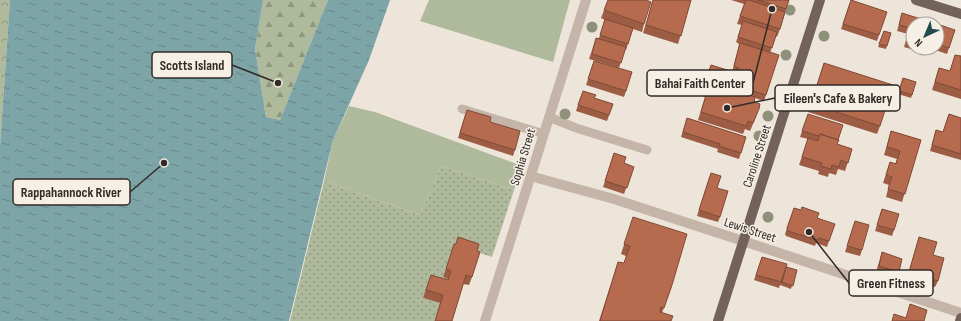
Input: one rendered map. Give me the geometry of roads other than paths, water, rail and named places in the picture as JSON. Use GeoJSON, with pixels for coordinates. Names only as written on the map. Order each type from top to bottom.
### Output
{"type":"FeatureCollection","features":[{"type":"Feature","properties":{"kind":"main road","name":"Caroline Street"},"geometry":{"type":"LineString","coordinates":[[718,321],[820,0]]}},
{"type":"Feature","properties":{"kind":"main road"},"geometry":{"type":"LineString","coordinates":[[916,0],[961,14]]}},
{"type":"Feature","properties":{"kind":"street","name":"Sophia Street"},"geometry":{"type":"LineString","coordinates":[[485,321],[586,0]]}},
{"type":"Feature","properties":{"kind":"street","name":"Lewis Street"},"geometry":{"type":"LineString","coordinates":[[530,176],[614,199],[961,313]]}},
{"type":"Feature","properties":{"kind":"lane"},"geometry":{"type":"LineString","coordinates":[[462,109],[544,134]]}},
{"type":"Feature","properties":{"kind":"lane"},"geometry":{"type":"LineString","coordinates":[[549,117],[576,128],[647,150]]}},
{"type":"Feature","properties":{"kind":"water"},"geometry":{"type":"Polygon","coordinates":[[[10,0],[263,0],[255,49],[266,117],[280,120],[328,0],[390,0],[369,60],[333,140],[289,321],[0,321],[0,146],[10,0]]]}},
{"type":"Feature","properties":{"kind":"place","name":"Bahai Faith Center"},"geometry":{"type":"Point","coordinates":[772,9]}},
{"type":"Feature","properties":{"kind":"place","name":"Scotts Island"},"geometry":{"type":"Point","coordinates":[278,83]}},
{"type":"Feature","properties":{"kind":"place","name":"Eileen's Cafe & Bakery"},"geometry":{"type":"Point","coordinates":[727,108]}},
{"type":"Feature","properties":{"kind":"place","name":"Rappahannock River"},"geometry":{"type":"Point","coordinates":[164,163]}},
{"type":"Feature","properties":{"kind":"place","name":"Green Fitness"},"geometry":{"type":"Point","coordinates":[809,232]}}]}
